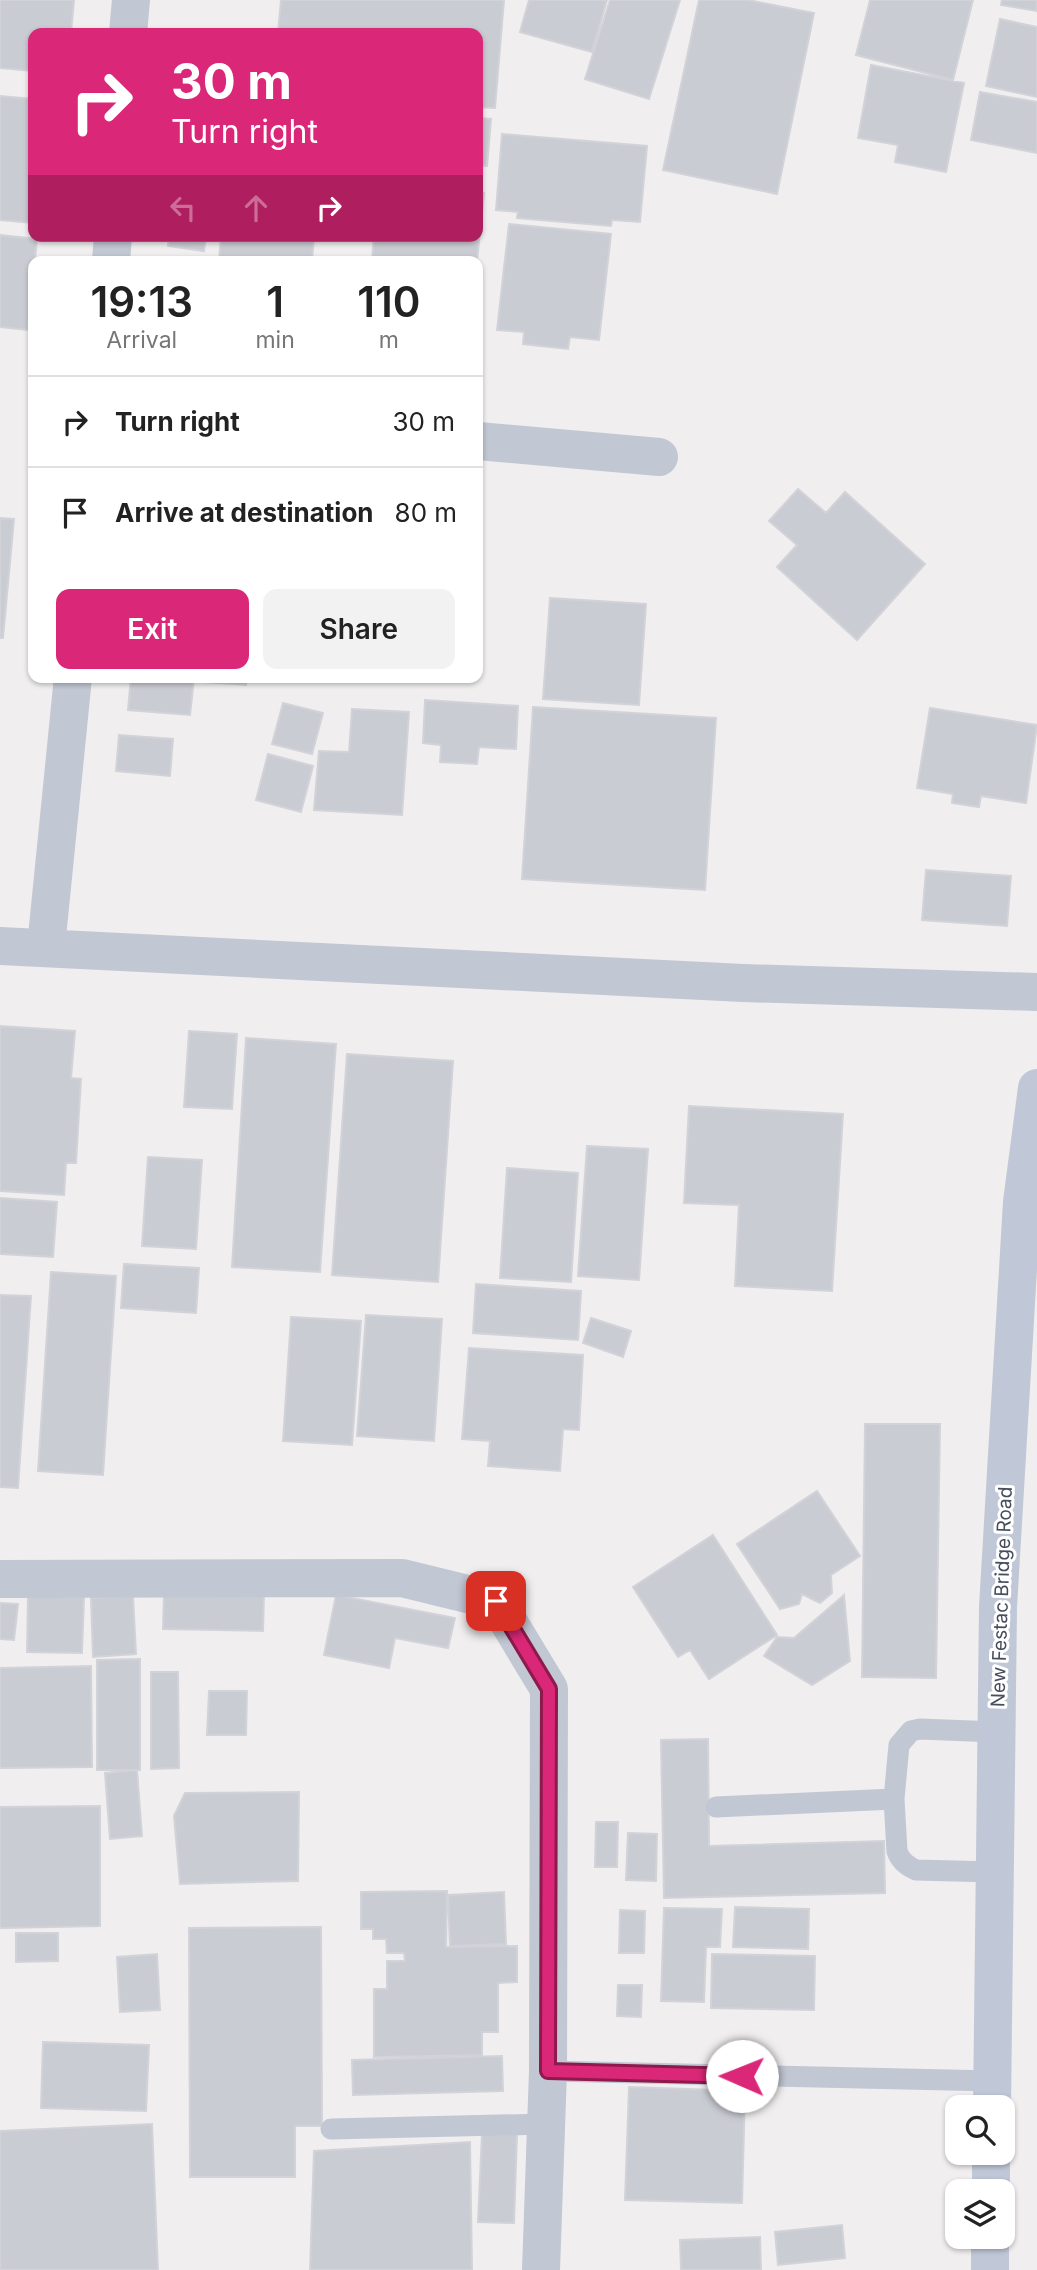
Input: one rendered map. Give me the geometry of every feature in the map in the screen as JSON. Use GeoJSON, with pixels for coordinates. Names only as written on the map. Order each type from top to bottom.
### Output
{"type":"FeatureCollection","features":[{"type":"Feature","properties":{"kind":"main road","name":"New Festac Bridge Road"},"geometry":{"type":"LineString","coordinates":[[992,2094],[998,1607],[1022,1202],[1037,1088]]}},
{"type":"Feature","properties":{"kind":"main road"},"geometry":{"type":"LineString","coordinates":[[990,2249],[990,2270]]}},
{"type":"Feature","properties":{"kind":"street"},"geometry":{"type":"LineString","coordinates":[[128,28],[131,0]]}},
{"type":"Feature","properties":{"kind":"street"},"geometry":{"type":"LineString","coordinates":[[483,441],[659,457]]}},
{"type":"Feature","properties":{"kind":"street"},"geometry":{"type":"LineString","coordinates":[[46,947],[72,683]]}},
{"type":"Feature","properties":{"kind":"street"},"geometry":{"type":"LineString","coordinates":[[0,946],[743,983],[1037,992]]}},
{"type":"Feature","properties":{"kind":"street"},"geometry":{"type":"LineString","coordinates":[[0,1579],[402,1578],[496,1601],[549,1689],[548,2071],[541,2270]]}},
{"type":"Feature","properties":{"kind":"lane"},"geometry":{"type":"LineString","coordinates":[[995,1872],[916,1870],[906,1865],[897,1850],[894,1799],[899,1745],[911,1731],[920,1729],[996,1732]]}},
{"type":"Feature","properties":{"kind":"lane"},"geometry":{"type":"LineString","coordinates":[[716,1807],[894,1799]]}},
{"type":"Feature","properties":{"kind":"lane"},"geometry":{"type":"LineString","coordinates":[[548,2071],[992,2094]]}},
{"type":"Feature","properties":{"kind":"lane"},"geometry":{"type":"LineString","coordinates":[[331,2129],[547,2124]]}},
{"type":"Feature","properties":{"kind":"building"},"geometry":{"type":"Polygon","coordinates":[[[0,0],[74,0],[71,28],[28,28],[28,71],[0,68],[0,0]]]}},
{"type":"Feature","properties":{"kind":"building"},"geometry":{"type":"Polygon","coordinates":[[[281,0],[504,0],[495,108],[483,107],[483,28],[278,28],[281,0]]]}},
{"type":"Feature","properties":{"kind":"building"},"geometry":{"type":"Polygon","coordinates":[[[529,0],[607,0],[592,52],[520,32],[529,0]]]}},
{"type":"Feature","properties":{"kind":"building"},"geometry":{"type":"Polygon","coordinates":[[[610,0],[680,0],[649,99],[585,79],[610,0]]]}},
{"type":"Feature","properties":{"kind":"building"},"geometry":{"type":"Polygon","coordinates":[[[699,0],[748,0],[814,13],[777,194],[663,170],[699,0]]]}},
{"type":"Feature","properties":{"kind":"building"},"geometry":{"type":"Polygon","coordinates":[[[870,0],[973,0],[953,80],[856,55],[870,0]]]}},
{"type":"Feature","properties":{"kind":"building"},"geometry":{"type":"Polygon","coordinates":[[[1002,0],[1037,0],[1037,11],[1001,5],[1002,0]]]}},
{"type":"Feature","properties":{"kind":"building"},"geometry":{"type":"Polygon","coordinates":[[[1000,19],[1037,27],[1037,97],[986,86],[1000,19]]]}},
{"type":"Feature","properties":{"kind":"building"},"geometry":{"type":"Polygon","coordinates":[[[871,65],[964,83],[946,172],[895,162],[898,145],[858,138],[871,65]]]}},
{"type":"Feature","properties":{"kind":"building"},"geometry":{"type":"Polygon","coordinates":[[[980,92],[1037,102],[1037,153],[971,140],[980,92]]]}},
{"type":"Feature","properties":{"kind":"building"},"geometry":{"type":"Polygon","coordinates":[[[0,96],[28,99],[28,223],[0,220],[0,96]]]}},
{"type":"Feature","properties":{"kind":"building"},"geometry":{"type":"Polygon","coordinates":[[[483,118],[491,119],[487,166],[483,166],[483,118]]]}},
{"type":"Feature","properties":{"kind":"building"},"geometry":{"type":"Polygon","coordinates":[[[502,134],[647,146],[640,222],[612,220],[611,226],[517,218],[518,212],[496,210],[502,134]]]}},
{"type":"Feature","properties":{"kind":"building"},"geometry":{"type":"Polygon","coordinates":[[[509,224],[611,234],[599,340],[570,337],[568,349],[523,344],[524,332],[497,330],[509,224]]]}},
{"type":"Feature","properties":{"kind":"building"},"geometry":{"type":"Polygon","coordinates":[[[0,235],[28,238],[28,242],[37,242],[35,256],[28,256],[28,330],[0,327],[0,235]]]}},
{"type":"Feature","properties":{"kind":"building"},"geometry":{"type":"Polygon","coordinates":[[[168,242],[205,242],[204,251],[168,246],[168,242]]]}},
{"type":"Feature","properties":{"kind":"building"},"geometry":{"type":"Polygon","coordinates":[[[221,242],[314,242],[312,256],[219,256],[221,242]]]}},
{"type":"Feature","properties":{"kind":"building"},"geometry":{"type":"Polygon","coordinates":[[[374,242],[479,242],[478,256],[372,256],[374,242]]]}},
{"type":"Feature","properties":{"kind":"building"},"geometry":{"type":"Polygon","coordinates":[[[798,489],[826,513],[845,492],[925,564],[857,640],[777,567],[797,545],[769,521],[798,489]]]}},
{"type":"Feature","properties":{"kind":"building"},"geometry":{"type":"Polygon","coordinates":[[[0,518],[14,519],[3,638],[0,638],[0,518]]]}},
{"type":"Feature","properties":{"kind":"building"},"geometry":{"type":"Polygon","coordinates":[[[550,598],[646,604],[639,705],[543,699],[550,598]]]}},
{"type":"Feature","properties":{"kind":"building"},"geometry":{"type":"Polygon","coordinates":[[[130,683],[194,683],[190,715],[128,710],[130,683]]]}},
{"type":"Feature","properties":{"kind":"building"},"geometry":{"type":"Polygon","coordinates":[[[425,700],[518,706],[516,749],[479,747],[477,764],[440,762],[441,745],[423,743],[425,700]]]}},
{"type":"Feature","properties":{"kind":"building"},"geometry":{"type":"Polygon","coordinates":[[[283,703],[323,713],[312,754],[272,744],[283,703]]]}},
{"type":"Feature","properties":{"kind":"building"},"geometry":{"type":"Polygon","coordinates":[[[533,707],[716,718],[705,890],[522,879],[533,707]]]}},
{"type":"Feature","properties":{"kind":"building"},"geometry":{"type":"Polygon","coordinates":[[[930,708],[1037,725],[1026,803],[981,796],[979,807],[952,803],[953,794],[917,788],[930,708]]]}},
{"type":"Feature","properties":{"kind":"building"},"geometry":{"type":"Polygon","coordinates":[[[352,709],[409,712],[402,815],[314,810],[319,751],[349,752],[352,709]]]}},
{"type":"Feature","properties":{"kind":"building"},"geometry":{"type":"Polygon","coordinates":[[[119,735],[173,739],[170,776],[116,771],[119,735]]]}},
{"type":"Feature","properties":{"kind":"building"},"geometry":{"type":"Polygon","coordinates":[[[268,754],[313,766],[301,812],[256,800],[268,754]]]}},
{"type":"Feature","properties":{"kind":"building"},"geometry":{"type":"Polygon","coordinates":[[[926,870],[1011,876],[1007,926],[922,920],[926,870]]]}},
{"type":"Feature","properties":{"kind":"building"},"geometry":{"type":"Polygon","coordinates":[[[0,1026],[75,1031],[71,1078],[81,1079],[76,1163],[66,1163],[64,1195],[0,1191],[0,1026]]]}},
{"type":"Feature","properties":{"kind":"building"},"geometry":{"type":"Polygon","coordinates":[[[189,1031],[237,1034],[232,1109],[184,1107],[189,1031]]]}},
{"type":"Feature","properties":{"kind":"building"},"geometry":{"type":"Polygon","coordinates":[[[246,1038],[336,1044],[320,1272],[232,1267],[246,1038]]]}},
{"type":"Feature","properties":{"kind":"building"},"geometry":{"type":"Polygon","coordinates":[[[347,1054],[453,1061],[438,1282],[332,1275],[347,1054]]]}},
{"type":"Feature","properties":{"kind":"building"},"geometry":{"type":"Polygon","coordinates":[[[689,1106],[843,1114],[832,1291],[735,1286],[739,1205],[684,1203],[689,1106]]]}},
{"type":"Feature","properties":{"kind":"building"},"geometry":{"type":"Polygon","coordinates":[[[587,1146],[648,1149],[639,1280],[578,1276],[587,1146]]]}},
{"type":"Feature","properties":{"kind":"building"},"geometry":{"type":"Polygon","coordinates":[[[148,1157],[202,1160],[196,1249],[142,1246],[148,1157]]]}},
{"type":"Feature","properties":{"kind":"building"},"geometry":{"type":"Polygon","coordinates":[[[507,1168],[578,1173],[571,1282],[500,1278],[507,1168]]]}},
{"type":"Feature","properties":{"kind":"building"},"geometry":{"type":"Polygon","coordinates":[[[0,1198],[57,1202],[53,1257],[0,1254],[0,1198]]]}},
{"type":"Feature","properties":{"kind":"building"},"geometry":{"type":"Polygon","coordinates":[[[124,1264],[199,1268],[196,1313],[121,1308],[124,1264]]]}},
{"type":"Feature","properties":{"kind":"building"},"geometry":{"type":"Polygon","coordinates":[[[51,1272],[116,1276],[103,1475],[38,1471],[51,1272]]]}},
{"type":"Feature","properties":{"kind":"building"},"geometry":{"type":"Polygon","coordinates":[[[476,1284],[581,1291],[578,1340],[473,1333],[476,1284]]]}},
{"type":"Feature","properties":{"kind":"building"},"geometry":{"type":"Polygon","coordinates":[[[0,1295],[31,1296],[18,1488],[0,1487],[0,1295]]]}},
{"type":"Feature","properties":{"kind":"building"},"geometry":{"type":"Polygon","coordinates":[[[366,1315],[442,1319],[434,1441],[357,1436],[366,1315]]]}},
{"type":"Feature","properties":{"kind":"building"},"geometry":{"type":"Polygon","coordinates":[[[291,1317],[361,1321],[352,1445],[283,1441],[291,1317]]]}},
{"type":"Feature","properties":{"kind":"building"},"geometry":{"type":"Polygon","coordinates":[[[591,1318],[631,1331],[623,1357],[583,1343],[591,1318]]]}},
{"type":"Feature","properties":{"kind":"building"},"geometry":{"type":"Polygon","coordinates":[[[469,1348],[583,1355],[579,1430],[563,1429],[560,1471],[488,1466],[490,1441],[462,1439],[469,1348]]]}},
{"type":"Feature","properties":{"kind":"building"},"geometry":{"type":"Polygon","coordinates":[[[865,1424],[940,1424],[936,1678],[862,1677],[865,1424]]]}},
{"type":"Feature","properties":{"kind":"building"},"geometry":{"type":"Polygon","coordinates":[[[817,1491],[860,1556],[831,1575],[832,1593],[820,1603],[802,1594],[799,1604],[780,1609],[737,1544],[817,1491]]]}},
{"type":"Feature","properties":{"kind":"building"},"geometry":{"type":"Polygon","coordinates":[[[713,1535],[777,1635],[709,1679],[690,1650],[678,1657],[633,1587],[713,1535]]]}},
{"type":"Feature","properties":{"kind":"building"},"geometry":{"type":"Polygon","coordinates":[[[164,1590],[264,1592],[263,1631],[163,1629],[164,1590]]]}},
{"type":"Feature","properties":{"kind":"building"},"geometry":{"type":"Polygon","coordinates":[[[336,1595],[455,1618],[448,1648],[395,1638],[389,1668],[324,1655],[336,1595]]]}},
{"type":"Feature","properties":{"kind":"building"},"geometry":{"type":"Polygon","coordinates":[[[844,1595],[850,1661],[812,1685],[764,1656],[777,1637],[794,1638],[844,1595]]]}},
{"type":"Feature","properties":{"kind":"building"},"geometry":{"type":"Polygon","coordinates":[[[28,1596],[84,1597],[82,1653],[27,1652],[28,1596]]]}},
{"type":"Feature","properties":{"kind":"building"},"geometry":{"type":"Polygon","coordinates":[[[133,1596],[136,1654],[93,1657],[91,1598],[133,1596]]]}},
{"type":"Feature","properties":{"kind":"building"},"geometry":{"type":"Polygon","coordinates":[[[0,1603],[18,1604],[14,1640],[0,1639],[0,1603]]]}},
{"type":"Feature","properties":{"kind":"building"},"geometry":{"type":"Polygon","coordinates":[[[140,1659],[140,1770],[97,1770],[97,1660],[140,1659]]]}},
{"type":"Feature","properties":{"kind":"building"},"geometry":{"type":"Polygon","coordinates":[[[91,1666],[92,1767],[0,1768],[0,1668],[91,1666]]]}},
{"type":"Feature","properties":{"kind":"building"},"geometry":{"type":"Polygon","coordinates":[[[151,1672],[178,1672],[179,1768],[151,1769],[151,1672]]]}},
{"type":"Feature","properties":{"kind":"building"},"geometry":{"type":"Polygon","coordinates":[[[209,1691],[247,1691],[246,1735],[207,1735],[209,1691]]]}},
{"type":"Feature","properties":{"kind":"building"},"geometry":{"type":"Polygon","coordinates":[[[708,1739],[709,1846],[884,1841],[885,1893],[664,1898],[661,1740],[708,1739]]]}},
{"type":"Feature","properties":{"kind":"building"},"geometry":{"type":"Polygon","coordinates":[[[137,1770],[142,1836],[110,1839],[105,1773],[137,1770]]]}},
{"type":"Feature","properties":{"kind":"building"},"geometry":{"type":"Polygon","coordinates":[[[299,1792],[298,1881],[180,1884],[174,1816],[185,1793],[299,1792]]]}},
{"type":"Feature","properties":{"kind":"building"},"geometry":{"type":"Polygon","coordinates":[[[100,1806],[100,1926],[0,1928],[0,1807],[100,1806]]]}},
{"type":"Feature","properties":{"kind":"building"},"geometry":{"type":"Polygon","coordinates":[[[596,1822],[618,1822],[617,1867],[595,1867],[596,1822]]]}},
{"type":"Feature","properties":{"kind":"building"},"geometry":{"type":"Polygon","coordinates":[[[628,1833],[657,1834],[656,1881],[626,1880],[628,1833]]]}},
{"type":"Feature","properties":{"kind":"building"},"geometry":{"type":"Polygon","coordinates":[[[447,1891],[446,1947],[517,1946],[517,1982],[498,1983],[498,2032],[482,2032],[482,2055],[374,2057],[374,1989],[387,1989],[387,1961],[405,1961],[404,1953],[387,1953],[386,1939],[373,1939],[373,1929],[361,1929],[361,1892],[447,1891]]]}},
{"type":"Feature","properties":{"kind":"building"},"geometry":{"type":"Polygon","coordinates":[[[504,1892],[506,1944],[450,1946],[448,1895],[504,1892]]]}},
{"type":"Feature","properties":{"kind":"building"},"geometry":{"type":"Polygon","coordinates":[[[735,1907],[809,1909],[808,1949],[733,1947],[735,1907]]]}},
{"type":"Feature","properties":{"kind":"building"},"geometry":{"type":"Polygon","coordinates":[[[664,1908],[722,1909],[720,1947],[706,1947],[704,2002],[661,2001],[664,1908]]]}},
{"type":"Feature","properties":{"kind":"building"},"geometry":{"type":"Polygon","coordinates":[[[620,1910],[645,1911],[644,1953],[619,1953],[620,1910]]]}},
{"type":"Feature","properties":{"kind":"building"},"geometry":{"type":"Polygon","coordinates":[[[321,1927],[322,2126],[295,2126],[295,2177],[190,2177],[189,1928],[321,1927]]]}},
{"type":"Feature","properties":{"kind":"building"},"geometry":{"type":"Polygon","coordinates":[[[16,1933],[58,1933],[58,1961],[16,1962],[16,1933]]]}},
{"type":"Feature","properties":{"kind":"building"},"geometry":{"type":"Polygon","coordinates":[[[157,1954],[160,2010],[120,2012],[117,1957],[157,1954]]]}},
{"type":"Feature","properties":{"kind":"building"},"geometry":{"type":"Polygon","coordinates":[[[712,1954],[815,1956],[814,2010],[711,2008],[712,1954]]]}},
{"type":"Feature","properties":{"kind":"building"},"geometry":{"type":"Polygon","coordinates":[[[618,1985],[642,1985],[641,2017],[617,2016],[618,1985]]]}},
{"type":"Feature","properties":{"kind":"building"},"geometry":{"type":"Polygon","coordinates":[[[43,2042],[149,2045],[146,2111],[41,2108],[43,2042]]]}},
{"type":"Feature","properties":{"kind":"building"},"geometry":{"type":"Polygon","coordinates":[[[502,2056],[503,2091],[353,2095],[352,2060],[502,2056]]]}},
{"type":"Feature","properties":{"kind":"building"},"geometry":{"type":"Polygon","coordinates":[[[629,2087],[745,2091],[742,2203],[625,2200],[629,2087]]]}},
{"type":"Feature","properties":{"kind":"building"},"geometry":{"type":"Polygon","coordinates":[[[152,2124],[158,2270],[0,2270],[0,2131],[152,2124]]]}},
{"type":"Feature","properties":{"kind":"building"},"geometry":{"type":"Polygon","coordinates":[[[482,2133],[517,2134],[514,2223],[478,2222],[482,2133]]]}},
{"type":"Feature","properties":{"kind":"building"},"geometry":{"type":"Polygon","coordinates":[[[470,2142],[472,2270],[310,2270],[314,2151],[470,2142]]]}},
{"type":"Feature","properties":{"kind":"building"},"geometry":{"type":"Polygon","coordinates":[[[842,2225],[845,2258],[778,2265],[775,2232],[842,2225]]]}},
{"type":"Feature","properties":{"kind":"building"},"geometry":{"type":"Polygon","coordinates":[[[760,2237],[761,2270],[681,2270],[680,2240],[760,2237]]]}},
{"type":"Feature","properties":{"kind":"route"},"geometry":{"type":"LineString","coordinates":[[496,1601],[549,1689],[548,2071],[742,2076]]}}]}
